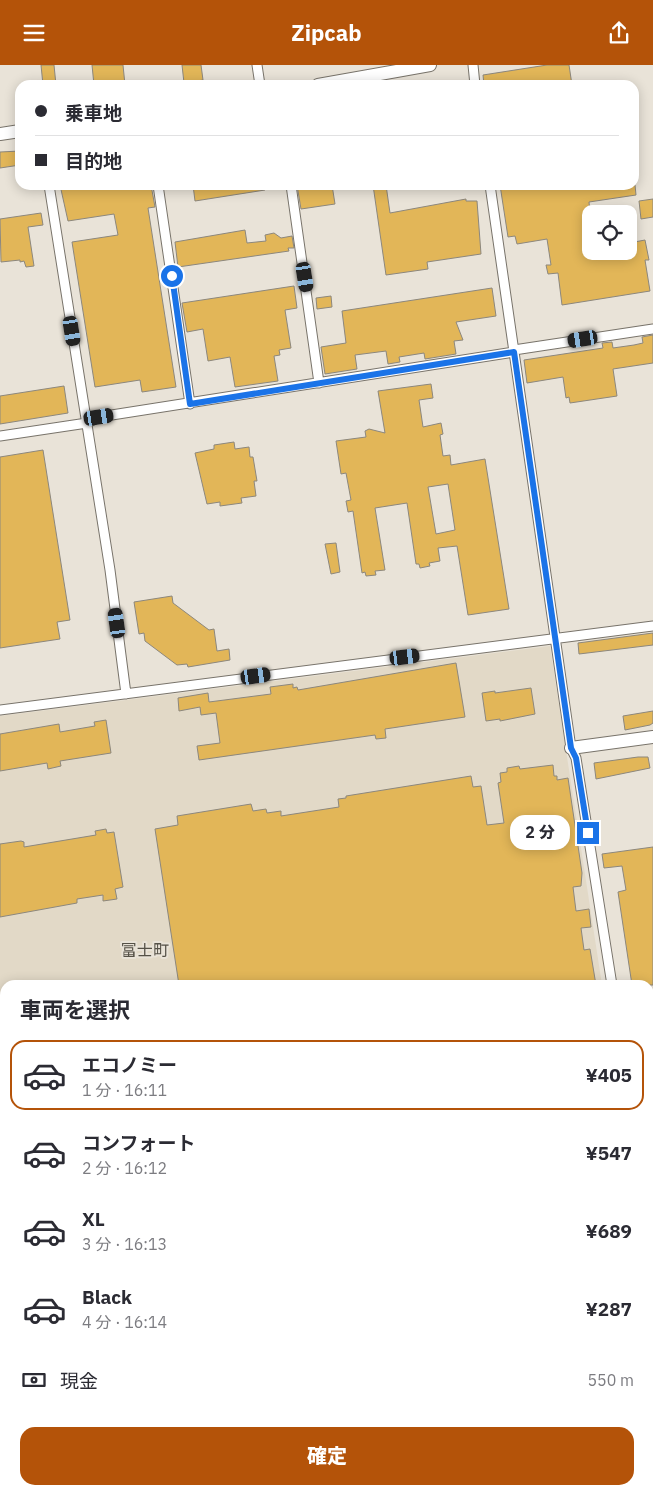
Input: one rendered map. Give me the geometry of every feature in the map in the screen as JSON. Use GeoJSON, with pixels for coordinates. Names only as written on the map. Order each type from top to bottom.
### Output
{"type":"FeatureCollection","features":[{"type":"Feature","properties":{"kind":"street"},"geometry":{"type":"LineString","coordinates":[[257,65],[259,80]]}},
{"type":"Feature","properties":{"kind":"street"},"geometry":{"type":"LineString","coordinates":[[346,80],[430,65]]}},
{"type":"Feature","properties":{"kind":"street"},"geometry":{"type":"LineString","coordinates":[[472,65],[475,80]]}},
{"type":"Feature","properties":{"kind":"street"},"geometry":{"type":"LineString","coordinates":[[0,134],[15,132]]}},
{"type":"Feature","properties":{"kind":"street"},"geometry":{"type":"LineString","coordinates":[[50,190],[87,423],[126,694]]}},
{"type":"Feature","properties":{"kind":"street"},"geometry":{"type":"LineString","coordinates":[[159,190],[190,404]]}},
{"type":"Feature","properties":{"kind":"street"},"geometry":{"type":"LineString","coordinates":[[292,190],[320,383]]}},
{"type":"Feature","properties":{"kind":"street"},"geometry":{"type":"LineString","coordinates":[[491,190],[571,748],[576,758],[611,980]]}},
{"type":"Feature","properties":{"kind":"street"},"geometry":{"type":"LineString","coordinates":[[0,436],[87,423],[99,417],[653,329]]}},
{"type":"Feature","properties":{"kind":"street"},"geometry":{"type":"LineString","coordinates":[[0,710],[368,661],[653,626]]}},
{"type":"Feature","properties":{"kind":"street"},"geometry":{"type":"LineString","coordinates":[[571,748],[653,737]]}},
{"type":"Feature","properties":{"kind":"shaded area"},"geometry":{"type":"Polygon","coordinates":[[[550,646],[601,980],[0,980],[0,716],[550,646]]]}},
{"type":"Feature","properties":{"kind":"building"},"geometry":{"type":"Polygon","coordinates":[[[41,65],[54,65],[56,80],[42,80],[41,65]]]}},
{"type":"Feature","properties":{"kind":"building"},"geometry":{"type":"Polygon","coordinates":[[[92,65],[123,65],[124,80],[94,80],[92,65]]]}},
{"type":"Feature","properties":{"kind":"building"},"geometry":{"type":"Polygon","coordinates":[[[182,65],[201,65],[203,80],[184,80],[182,65]]]}},
{"type":"Feature","properties":{"kind":"building"},"geometry":{"type":"Polygon","coordinates":[[[547,65],[569,65],[571,80],[484,80],[483,75],[547,65]]]}},
{"type":"Feature","properties":{"kind":"building"},"geometry":{"type":"Polygon","coordinates":[[[15,151],[15,166],[0,168],[0,152],[15,151]]]}},
{"type":"Feature","properties":{"kind":"building"},"geometry":{"type":"Polygon","coordinates":[[[61,190],[152,190],[155,207],[148,208],[176,387],[142,392],[140,380],[95,387],[72,242],[118,235],[114,214],[68,221],[61,190]]]}},
{"type":"Feature","properties":{"kind":"building"},"geometry":{"type":"Polygon","coordinates":[[[194,190],[265,190],[195,201],[194,190]]]}},
{"type":"Feature","properties":{"kind":"building"},"geometry":{"type":"Polygon","coordinates":[[[298,190],[333,190],[335,204],[301,209],[298,190]]]}},
{"type":"Feature","properties":{"kind":"building"},"geometry":{"type":"Polygon","coordinates":[[[374,190],[387,190],[390,213],[466,199],[466,201],[477,201],[481,254],[427,262],[428,269],[386,275],[374,190]]]}},
{"type":"Feature","properties":{"kind":"building"},"geometry":{"type":"Polygon","coordinates":[[[501,190],[636,190],[636,195],[589,202],[589,205],[582,205],[582,260],[637,260],[637,242],[645,240],[649,260],[645,260],[650,291],[562,305],[558,273],[548,274],[546,265],[551,265],[547,239],[517,244],[515,236],[508,237],[501,190]]]}},
{"type":"Feature","properties":{"kind":"building"},"geometry":{"type":"Polygon","coordinates":[[[653,199],[653,217],[641,219],[639,201],[653,199]]]}},
{"type":"Feature","properties":{"kind":"building"},"geometry":{"type":"Polygon","coordinates":[[[41,213],[43,225],[28,227],[34,266],[26,267],[24,261],[20,262],[20,260],[1,262],[0,219],[41,213]]]}},
{"type":"Feature","properties":{"kind":"building"},"geometry":{"type":"Polygon","coordinates":[[[245,230],[247,243],[266,241],[265,235],[274,233],[281,238],[292,236],[294,248],[288,248],[289,251],[178,267],[175,242],[245,230]]]}},
{"type":"Feature","properties":{"kind":"building"},"geometry":{"type":"Polygon","coordinates":[[[294,286],[297,308],[285,310],[291,348],[279,350],[280,355],[274,356],[278,381],[235,387],[230,357],[208,361],[203,329],[187,332],[182,303],[294,286]]]}},
{"type":"Feature","properties":{"kind":"building"},"geometry":{"type":"Polygon","coordinates":[[[492,288],[496,316],[456,322],[463,340],[454,341],[456,354],[425,359],[424,353],[399,357],[400,362],[388,364],[386,351],[355,355],[357,369],[325,374],[321,347],[346,343],[342,311],[492,288]]]}},
{"type":"Feature","properties":{"kind":"building"},"geometry":{"type":"Polygon","coordinates":[[[331,296],[332,307],[317,309],[316,298],[331,296]]]}},
{"type":"Feature","properties":{"kind":"building"},"geometry":{"type":"Polygon","coordinates":[[[653,335],[653,363],[613,369],[617,396],[570,403],[569,397],[566,398],[563,377],[527,383],[524,360],[603,348],[602,343],[612,342],[613,348],[634,345],[643,343],[642,337],[653,335]]]}},
{"type":"Feature","properties":{"kind":"building"},"geometry":{"type":"Polygon","coordinates":[[[431,384],[433,398],[419,400],[423,427],[441,423],[443,434],[440,435],[443,456],[450,455],[451,465],[485,459],[509,609],[468,615],[457,546],[438,548],[440,561],[429,563],[430,566],[420,568],[419,564],[416,564],[407,503],[375,508],[385,570],[375,571],[376,575],[366,576],[365,572],[362,573],[353,511],[348,512],[346,501],[351,500],[346,473],[341,474],[336,441],[366,437],[365,431],[369,429],[385,433],[378,391],[431,384]],[[448,484],[428,487],[436,534],[455,530],[448,484]]]}},
{"type":"Feature","properties":{"kind":"building"},"geometry":{"type":"Polygon","coordinates":[[[64,386],[68,413],[0,424],[0,396],[64,386]]]}},
{"type":"Feature","properties":{"kind":"building"},"geometry":{"type":"Polygon","coordinates":[[[234,442],[235,449],[249,447],[250,457],[253,457],[257,481],[254,481],[256,496],[241,498],[242,503],[220,506],[220,502],[207,504],[195,453],[214,449],[214,445],[234,442]]]}},
{"type":"Feature","properties":{"kind":"building"},"geometry":{"type":"Polygon","coordinates":[[[43,450],[70,620],[57,622],[60,639],[0,648],[0,457],[43,450]]]}},
{"type":"Feature","properties":{"kind":"building"},"geometry":{"type":"Polygon","coordinates":[[[336,543],[340,572],[331,574],[325,544],[336,543]]]}},
{"type":"Feature","properties":{"kind":"building"},"geometry":{"type":"Polygon","coordinates":[[[172,596],[173,603],[209,630],[214,629],[217,651],[229,649],[230,660],[188,667],[187,664],[177,665],[145,641],[144,633],[139,634],[134,602],[172,596]]]}},
{"type":"Feature","properties":{"kind":"building"},"geometry":{"type":"Polygon","coordinates":[[[653,633],[653,645],[579,654],[578,643],[653,633]]]}},
{"type":"Feature","properties":{"kind":"building"},"geometry":{"type":"Polygon","coordinates":[[[456,663],[465,717],[385,729],[386,738],[376,739],[375,735],[199,760],[197,746],[220,743],[216,713],[201,715],[200,707],[179,711],[178,698],[208,693],[209,702],[271,694],[270,687],[293,684],[293,688],[297,687],[298,690],[456,663]]]}},
{"type":"Feature","properties":{"kind":"building"},"geometry":{"type":"Polygon","coordinates":[[[531,688],[535,714],[500,721],[500,719],[486,721],[482,693],[531,688]]]}},
{"type":"Feature","properties":{"kind":"building"},"geometry":{"type":"Polygon","coordinates":[[[653,711],[653,723],[625,730],[623,716],[653,711]]]}},
{"type":"Feature","properties":{"kind":"building"},"geometry":{"type":"Polygon","coordinates":[[[106,720],[111,753],[60,761],[61,766],[48,769],[47,763],[0,771],[0,734],[59,724],[60,732],[95,726],[94,722],[106,720]]]}},
{"type":"Feature","properties":{"kind":"building"},"geometry":{"type":"Polygon","coordinates":[[[648,757],[650,768],[596,779],[594,763],[648,757]]]}},
{"type":"Feature","properties":{"kind":"building"},"geometry":{"type":"Polygon","coordinates":[[[553,765],[554,776],[557,776],[557,780],[568,778],[582,873],[581,886],[573,887],[576,911],[589,909],[591,927],[581,928],[584,950],[590,949],[595,980],[178,980],[155,829],[178,825],[177,816],[251,804],[253,811],[266,809],[267,813],[281,811],[281,816],[339,807],[338,799],[346,798],[346,796],[471,776],[473,787],[481,786],[487,825],[504,823],[498,783],[501,782],[500,773],[507,772],[507,768],[519,766],[520,769],[553,765]]]}},
{"type":"Feature","properties":{"kind":"building"},"geometry":{"type":"Polygon","coordinates":[[[106,829],[107,833],[114,832],[123,887],[115,889],[117,899],[103,901],[103,895],[77,899],[77,903],[0,917],[0,844],[21,841],[24,842],[24,847],[96,835],[95,831],[106,829]]]}},
{"type":"Feature","properties":{"kind":"building"},"geometry":{"type":"Polygon","coordinates":[[[653,847],[653,980],[631,980],[618,892],[626,890],[622,866],[604,868],[602,854],[653,847]]]}},
{"type":"Feature","properties":{"kind":"district","name":"富士町"},"geometry":{"type":"Point","coordinates":[145,950]}},
{"type":"Feature","properties":{"kind":"route"},"geometry":{"type":"LineString","coordinates":[[172,276],[190,404],[514,352],[571,748],[576,758],[588,833]]}}]}
